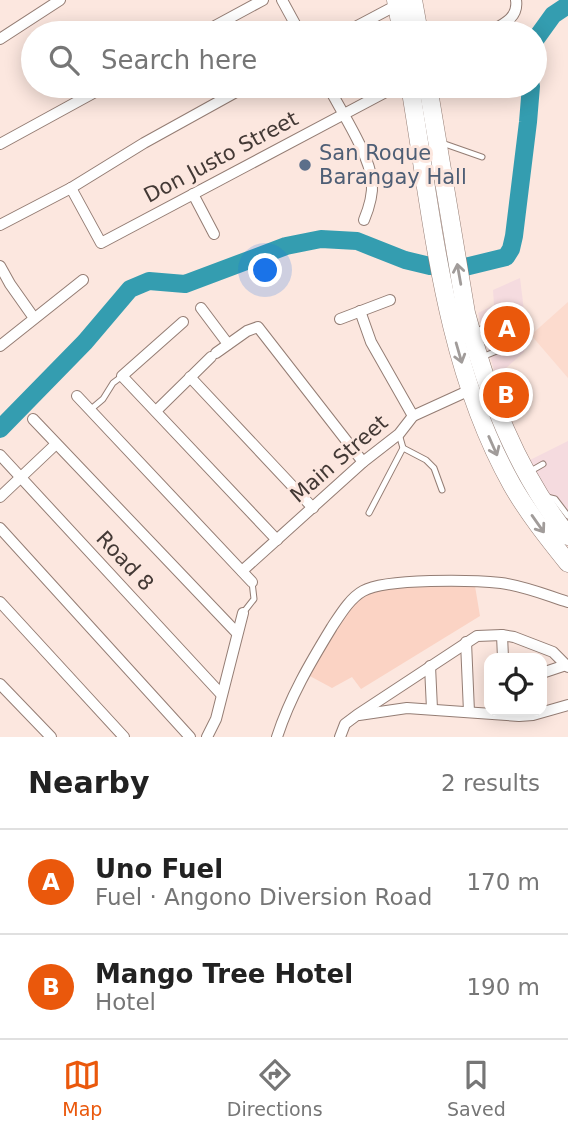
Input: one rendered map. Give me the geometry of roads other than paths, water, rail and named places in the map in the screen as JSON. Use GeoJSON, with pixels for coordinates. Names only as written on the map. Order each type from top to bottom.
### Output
{"type":"FeatureCollection","features":[{"type":"Feature","properties":{"kind":"main road"},"geometry":{"type":"LineString","coordinates":[[401,21],[402,2]]}},
{"type":"Feature","properties":{"kind":"main road"},"geometry":{"type":"LineString","coordinates":[[402,2],[412,21]]}},
{"type":"Feature","properties":{"kind":"main road"},"geometry":{"type":"LineString","coordinates":[[413,98],[444,236],[458,315],[478,386],[509,440],[531,514],[568,563]]}},
{"type":"Feature","properties":{"kind":"main road"},"geometry":{"type":"LineString","coordinates":[[430,98],[438,141],[444,236]]}},
{"type":"Feature","properties":{"kind":"main road"},"geometry":{"type":"LineString","coordinates":[[458,315],[471,333],[479,358],[478,386]]}},
{"type":"Feature","properties":{"kind":"main road"},"geometry":{"type":"LineString","coordinates":[[518,477],[540,497],[568,536]]}},
{"type":"Feature","properties":{"kind":"street"},"geometry":{"type":"LineString","coordinates":[[28,21],[60,0]]}},
{"type":"Feature","properties":{"kind":"street"},"geometry":{"type":"LineString","coordinates":[[224,21],[263,0]]}},
{"type":"Feature","properties":{"kind":"street"},"geometry":{"type":"LineString","coordinates":[[282,0],[293,21]]}},
{"type":"Feature","properties":{"kind":"street"},"geometry":{"type":"LineString","coordinates":[[366,21],[402,2]]}},
{"type":"Feature","properties":{"kind":"street"},"geometry":{"type":"LineString","coordinates":[[508,21],[514,16],[516,4]]}},
{"type":"Feature","properties":{"kind":"street"},"geometry":{"type":"LineString","coordinates":[[0,40],[21,26]]}},
{"type":"Feature","properties":{"kind":"street"},"geometry":{"type":"LineString","coordinates":[[0,145],[84,98]]}},
{"type":"Feature","properties":{"kind":"street"},"geometry":{"type":"LineString","coordinates":[[0,225],[71,188],[225,98]]}},
{"type":"Feature","properties":{"kind":"street"},"geometry":{"type":"LineString","coordinates":[[334,98],[370,169],[371,201],[364,220]]}},
{"type":"Feature","properties":{"kind":"street","name":"Don Justo Street"},"geometry":{"type":"LineString","coordinates":[[71,188],[101,243],[374,98]]}},
{"type":"Feature","properties":{"kind":"street"},"geometry":{"type":"LineString","coordinates":[[193,194],[214,234]]}},
{"type":"Feature","properties":{"kind":"street"},"geometry":{"type":"LineString","coordinates":[[0,266],[34,318]]}},
{"type":"Feature","properties":{"kind":"street"},"geometry":{"type":"LineString","coordinates":[[0,346],[83,280]]}},
{"type":"Feature","properties":{"kind":"street"},"geometry":{"type":"LineString","coordinates":[[340,319],[390,300]]}},
{"type":"Feature","properties":{"kind":"street"},"geometry":{"type":"LineString","coordinates":[[201,308],[228,344]]}},
{"type":"Feature","properties":{"kind":"street"},"geometry":{"type":"LineString","coordinates":[[360,311],[371,342],[413,416]]}},
{"type":"Feature","properties":{"kind":"street"},"geometry":{"type":"LineString","coordinates":[[183,322],[122,376],[277,540]]}},
{"type":"Feature","properties":{"kind":"street"},"geometry":{"type":"LineString","coordinates":[[156,411],[214,355],[247,331],[258,327],[363,462]]}},
{"type":"Feature","properties":{"kind":"street"},"geometry":{"type":"LineString","coordinates":[[190,377],[313,508]]}},
{"type":"Feature","properties":{"kind":"street","name":"Main Street"},"geometry":{"type":"LineString","coordinates":[[242,571],[363,462],[399,434],[413,416],[478,386]]}},
{"type":"Feature","properties":{"kind":"street"},"geometry":{"type":"LineString","coordinates":[[77,396],[252,582]]}},
{"type":"Feature","properties":{"kind":"street"},"geometry":{"type":"LineString","coordinates":[[33,419],[237,633]]}},
{"type":"Feature","properties":{"kind":"street"},"geometry":{"type":"LineString","coordinates":[[0,498],[57,444]]}},
{"type":"Feature","properties":{"kind":"street","name":"Road 8"},"geometry":{"type":"LineString","coordinates":[[0,455],[221,694]]}},
{"type":"Feature","properties":{"kind":"street"},"geometry":{"type":"LineString","coordinates":[[0,528],[190,737]]}},
{"type":"Feature","properties":{"kind":"street"},"geometry":{"type":"LineString","coordinates":[[277,737],[301,678],[343,611],[360,592],[375,586],[400,583],[502,583],[568,601]]}},
{"type":"Feature","properties":{"kind":"street"},"geometry":{"type":"LineString","coordinates":[[0,602],[124,737]]}},
{"type":"Feature","properties":{"kind":"street"},"geometry":{"type":"LineString","coordinates":[[207,737],[216,719],[243,613]]}},
{"type":"Feature","properties":{"kind":"street"},"geometry":{"type":"LineString","coordinates":[[502,635],[503,653]]}},
{"type":"Feature","properties":{"kind":"street"},"geometry":{"type":"LineString","coordinates":[[340,737],[345,724],[357,715],[477,636],[514,637],[553,652],[567,666],[547,672]]}},
{"type":"Feature","properties":{"kind":"street"},"geometry":{"type":"LineString","coordinates":[[466,642],[469,712]]}},
{"type":"Feature","properties":{"kind":"street"},"geometry":{"type":"LineString","coordinates":[[430,666],[432,709]]}},
{"type":"Feature","properties":{"kind":"street"},"geometry":{"type":"LineString","coordinates":[[0,684],[51,737]]}},
{"type":"Feature","properties":{"kind":"street"},"geometry":{"type":"LineString","coordinates":[[547,711],[568,705]]}},
{"type":"Feature","properties":{"kind":"street"},"geometry":{"type":"LineString","coordinates":[[357,715],[407,708],[484,712]]}},
{"type":"Feature","properties":{"kind":"lane"},"geometry":{"type":"LineString","coordinates":[[438,141],[482,157]]}},
{"type":"Feature","properties":{"kind":"lane"},"geometry":{"type":"LineString","coordinates":[[471,333],[512,316],[521,320],[522,341],[479,358]]}},
{"type":"Feature","properties":{"kind":"lane"},"geometry":{"type":"LineString","coordinates":[[90,410],[122,376]]}},
{"type":"Feature","properties":{"kind":"lane"},"geometry":{"type":"LineString","coordinates":[[369,513],[403,448],[399,434]]}},
{"type":"Feature","properties":{"kind":"lane"},"geometry":{"type":"LineString","coordinates":[[403,448],[435,468],[442,490]]}},
{"type":"Feature","properties":{"kind":"lane"},"geometry":{"type":"LineString","coordinates":[[518,477],[543,464]]}},
{"type":"Feature","properties":{"kind":"lane"},"geometry":{"type":"LineString","coordinates":[[540,497],[555,499],[568,516]]}},
{"type":"Feature","properties":{"kind":"lane"},"geometry":{"type":"LineString","coordinates":[[243,613],[254,599],[252,582]]}},
{"type":"Feature","properties":{"kind":"waterway"},"geometry":{"type":"LineString","coordinates":[[547,23],[553,15],[568,5]]}},
{"type":"Feature","properties":{"kind":"waterway"},"geometry":{"type":"LineString","coordinates":[[0,429],[85,342],[130,289],[149,281],[185,284],[286,246],[321,239],[357,241],[405,260],[430,266],[465,267],[506,257],[514,236],[530,98]]}},
{"type":"Feature","properties":{"kind":"place","name":"San Roque Barangay Hall"},"geometry":{"type":"Point","coordinates":[305,165]}},
{"type":"Feature","properties":{"kind":"place","name":"Uno Fuel"},"geometry":{"type":"Point","coordinates":[507,329]}},
{"type":"Feature","properties":{"kind":"place","name":"Mango Tree Hotel"},"geometry":{"type":"Point","coordinates":[506,395]}}]}
